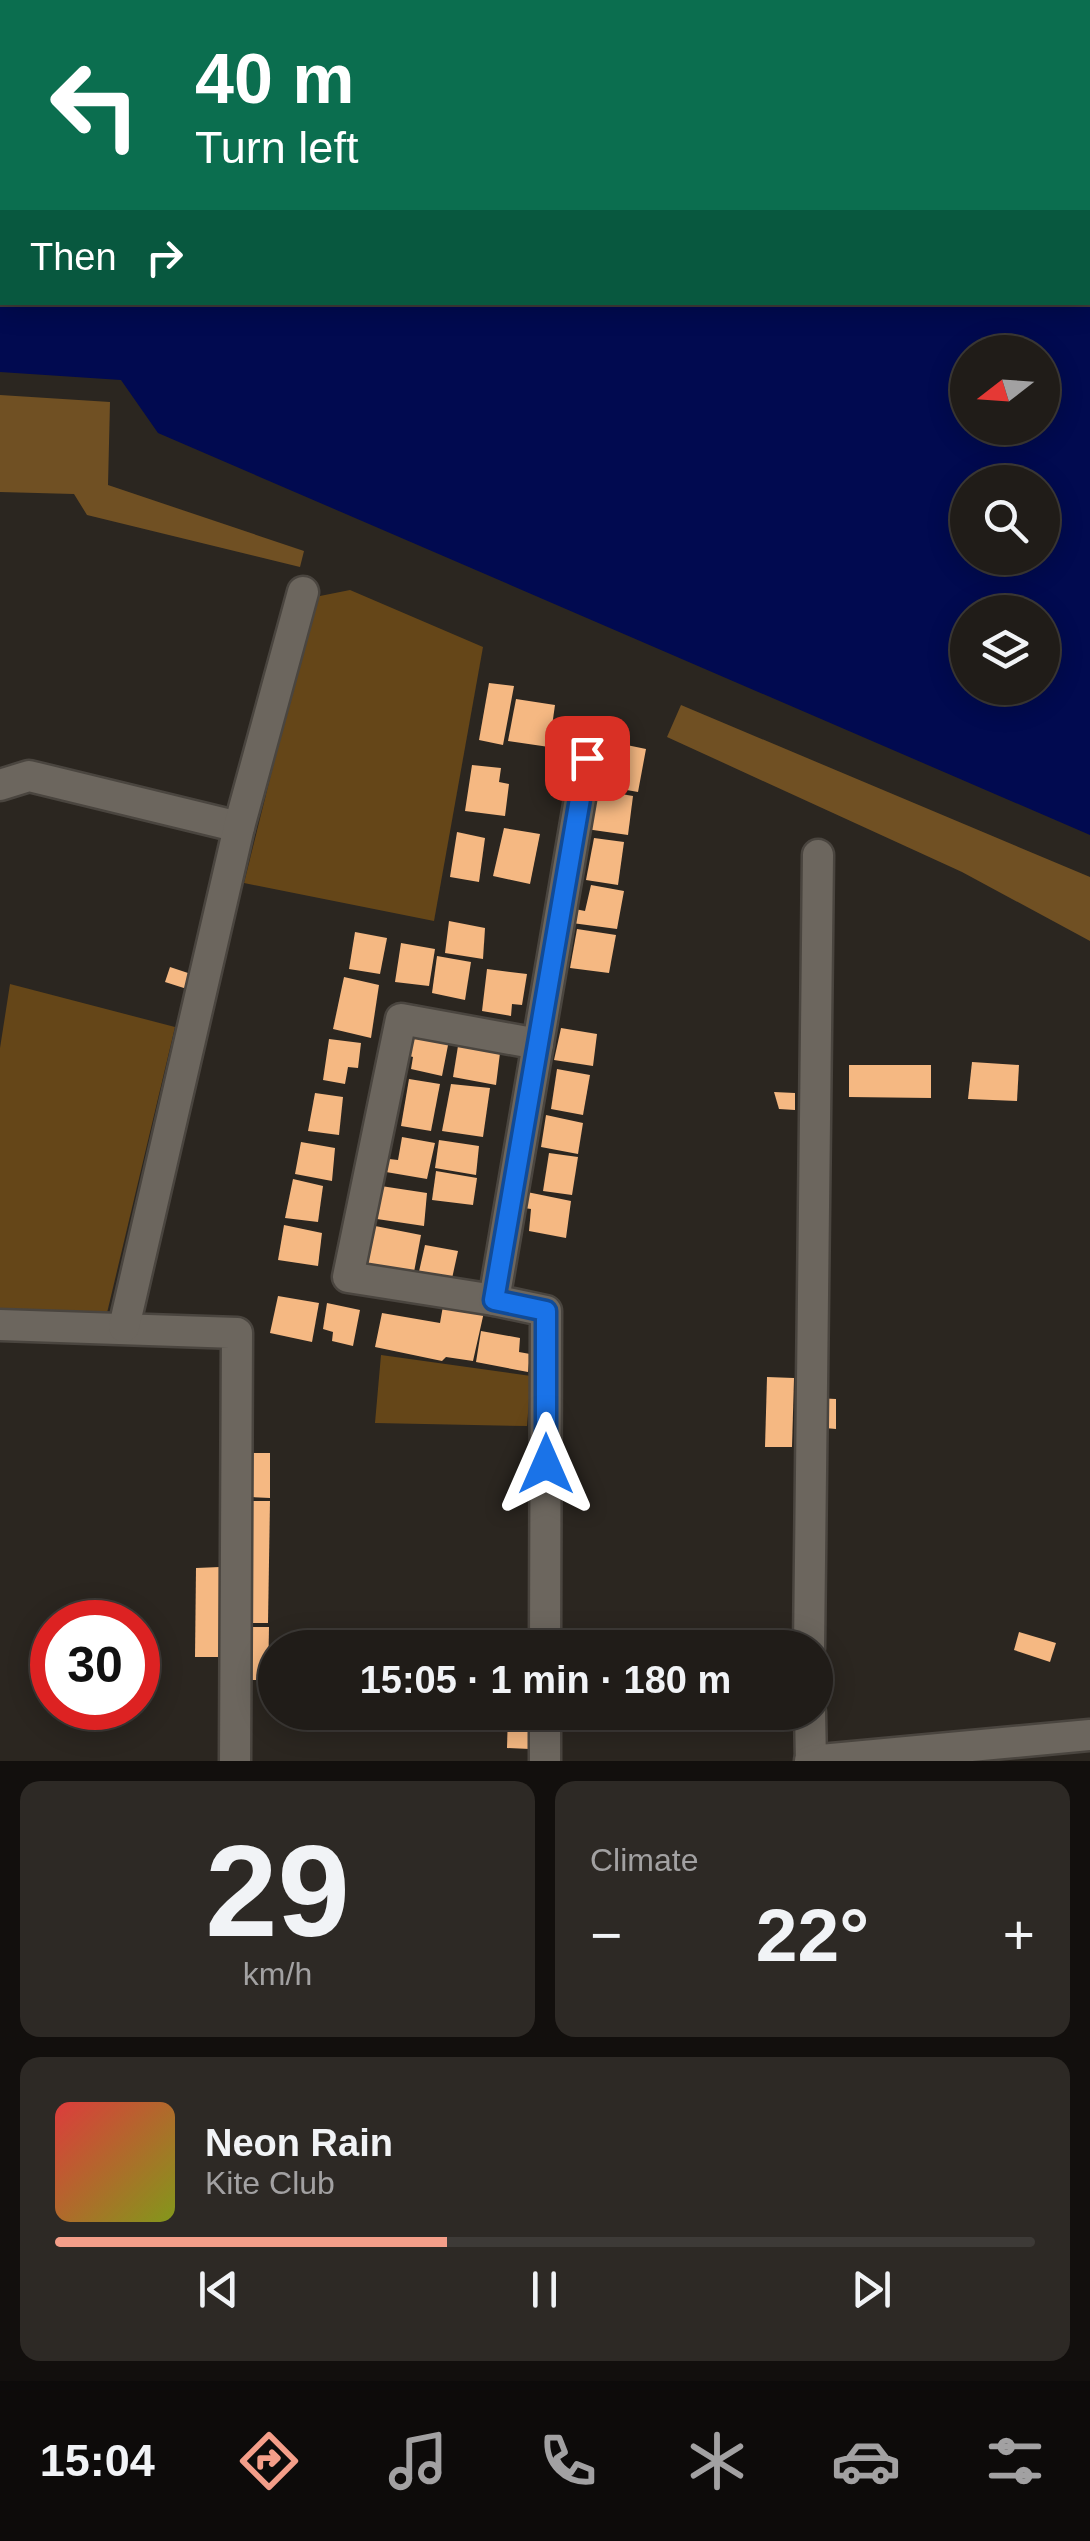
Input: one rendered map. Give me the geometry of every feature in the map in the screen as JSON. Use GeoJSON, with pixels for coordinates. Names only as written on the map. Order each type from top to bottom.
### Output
{"type":"FeatureCollection","features":[{"type":"Feature","properties":{"kind":"street"},"geometry":{"type":"LineString","coordinates":[[124,1327],[239,827],[303,592]]}},
{"type":"Feature","properties":{"kind":"street"},"geometry":{"type":"LineString","coordinates":[[494,1300],[587,758]]}},
{"type":"Feature","properties":{"kind":"street"},"geometry":{"type":"LineString","coordinates":[[0,785],[29,776],[239,827]]}},
{"type":"Feature","properties":{"kind":"street"},"geometry":{"type":"LineString","coordinates":[[809,1630],[818,854]]}},
{"type":"Feature","properties":{"kind":"street"},"geometry":{"type":"LineString","coordinates":[[538,1044],[401,1019],[348,1277],[546,1311],[545,1630]]}},
{"type":"Feature","properties":{"kind":"street"},"geometry":{"type":"LineString","coordinates":[[0,1324],[237,1333],[235,1761]]}},
{"type":"Feature","properties":{"kind":"street"},"geometry":{"type":"LineString","coordinates":[[545,1730],[545,1761]]}},
{"type":"Feature","properties":{"kind":"street"},"geometry":{"type":"LineString","coordinates":[[810,1730],[810,1761],[1090,1736]]}},
{"type":"Feature","properties":{"kind":"shaded area"},"geometry":{"type":"Polygon","coordinates":[[[0,305],[1090,305],[1090,835],[158,433],[121,380],[0,372],[0,305]]]}},
{"type":"Feature","properties":{"kind":"shaded area"},"geometry":{"type":"Polygon","coordinates":[[[0,395],[110,402],[108,485],[304,551],[300,567],[87,515],[74,494],[0,492],[0,395]]]}},
{"type":"Feature","properties":{"kind":"shaded area"},"geometry":{"type":"Polygon","coordinates":[[[350,590],[483,647],[434,921],[244,883],[315,597],[350,590]]]}},
{"type":"Feature","properties":{"kind":"shaded area"},"geometry":{"type":"Polygon","coordinates":[[[681,705],[1090,877],[1090,941],[962,872],[667,737],[681,705]]]}},
{"type":"Feature","properties":{"kind":"shaded area"},"geometry":{"type":"Polygon","coordinates":[[[10,984],[175,1027],[107,1313],[0,1312],[0,1048],[10,984]]]}},
{"type":"Feature","properties":{"kind":"shaded area"},"geometry":{"type":"Polygon","coordinates":[[[381,1355],[531,1376],[527,1426],[375,1423],[381,1355]]]}},
{"type":"Feature","properties":{"kind":"building"},"geometry":{"type":"Polygon","coordinates":[[[489,683],[514,686],[503,745],[479,740],[489,683]]]}},
{"type":"Feature","properties":{"kind":"building"},"geometry":{"type":"Polygon","coordinates":[[[516,699],[555,705],[549,747],[508,741],[516,699]]]}},
{"type":"Feature","properties":{"kind":"building"},"geometry":{"type":"Polygon","coordinates":[[[617,743],[646,749],[638,792],[587,783],[589,768],[610,771],[617,743]]]}},
{"type":"Feature","properties":{"kind":"building"},"geometry":{"type":"Polygon","coordinates":[[[472,765],[501,768],[499,782],[509,784],[505,816],[465,811],[472,765]]]}},
{"type":"Feature","properties":{"kind":"building"},"geometry":{"type":"Polygon","coordinates":[[[592,789],[633,796],[628,835],[586,829],[592,789]]]}},
{"type":"Feature","properties":{"kind":"building"},"geometry":{"type":"Polygon","coordinates":[[[504,828],[540,834],[530,884],[493,876],[504,828]]]}},
{"type":"Feature","properties":{"kind":"building"},"geometry":{"type":"Polygon","coordinates":[[[457,832],[485,838],[479,882],[450,877],[457,832]]]}},
{"type":"Feature","properties":{"kind":"building"},"geometry":{"type":"Polygon","coordinates":[[[594,838],[624,842],[618,885],[586,880],[594,838]]]}},
{"type":"Feature","properties":{"kind":"building"},"geometry":{"type":"Polygon","coordinates":[[[591,885],[624,891],[617,929],[572,923],[575,909],[585,911],[591,885]]]}},
{"type":"Feature","properties":{"kind":"building"},"geometry":{"type":"Polygon","coordinates":[[[449,921],[485,928],[483,959],[445,953],[449,921]]]}},
{"type":"Feature","properties":{"kind":"building"},"geometry":{"type":"Polygon","coordinates":[[[577,929],[616,935],[609,973],[570,968],[577,929]]]}},
{"type":"Feature","properties":{"kind":"building"},"geometry":{"type":"Polygon","coordinates":[[[355,932],[387,938],[380,974],[349,969],[355,932]]]}},
{"type":"Feature","properties":{"kind":"building"},"geometry":{"type":"Polygon","coordinates":[[[401,943],[435,949],[429,986],[395,982],[401,943]]]}},
{"type":"Feature","properties":{"kind":"building"},"geometry":{"type":"Polygon","coordinates":[[[437,956],[471,962],[465,1000],[432,993],[437,956]]]}},
{"type":"Feature","properties":{"kind":"building"},"geometry":{"type":"Polygon","coordinates":[[[170,967],[191,974],[187,989],[165,982],[170,967]]]}},
{"type":"Feature","properties":{"kind":"building"},"geometry":{"type":"Polygon","coordinates":[[[487,969],[527,974],[522,1005],[512,1004],[511,1016],[482,1011],[487,969]]]}},
{"type":"Feature","properties":{"kind":"building"},"geometry":{"type":"Polygon","coordinates":[[[344,977],[379,985],[371,1038],[333,1029],[344,977]]]}},
{"type":"Feature","properties":{"kind":"building"},"geometry":{"type":"Polygon","coordinates":[[[561,1028],[597,1034],[593,1066],[554,1060],[561,1028]]]}},
{"type":"Feature","properties":{"kind":"building"},"geometry":{"type":"Polygon","coordinates":[[[404,1032],[449,1040],[442,1076],[411,1069],[413,1057],[399,1053],[404,1032]]]}},
{"type":"Feature","properties":{"kind":"building"},"geometry":{"type":"Polygon","coordinates":[[[329,1039],[361,1043],[358,1068],[348,1067],[345,1084],[323,1080],[329,1039]]]}},
{"type":"Feature","properties":{"kind":"building"},"geometry":{"type":"Polygon","coordinates":[[[458,1046],[500,1053],[496,1085],[453,1077],[458,1046]]]}},
{"type":"Feature","properties":{"kind":"building"},"geometry":{"type":"Polygon","coordinates":[[[972,1062],[1019,1065],[1017,1101],[968,1099],[972,1062]]]}},
{"type":"Feature","properties":{"kind":"building"},"geometry":{"type":"Polygon","coordinates":[[[849,1065],[931,1065],[931,1098],[849,1097],[849,1065]]]}},
{"type":"Feature","properties":{"kind":"building"},"geometry":{"type":"Polygon","coordinates":[[[557,1069],[590,1075],[583,1115],[551,1109],[557,1069]]]}},
{"type":"Feature","properties":{"kind":"building"},"geometry":{"type":"Polygon","coordinates":[[[409,1079],[440,1084],[431,1131],[401,1126],[409,1079]]]}},
{"type":"Feature","properties":{"kind":"building"},"geometry":{"type":"Polygon","coordinates":[[[451,1084],[490,1088],[483,1137],[442,1131],[451,1084]]]}},
{"type":"Feature","properties":{"kind":"building"},"geometry":{"type":"Polygon","coordinates":[[[774,1092],[795,1093],[795,1110],[779,1109],[774,1092]]]}},
{"type":"Feature","properties":{"kind":"building"},"geometry":{"type":"Polygon","coordinates":[[[315,1093],[343,1097],[339,1135],[308,1131],[315,1093]]]}},
{"type":"Feature","properties":{"kind":"building"},"geometry":{"type":"Polygon","coordinates":[[[546,1115],[583,1123],[578,1154],[541,1147],[546,1115]]]}},
{"type":"Feature","properties":{"kind":"building"},"geometry":{"type":"Polygon","coordinates":[[[402,1137],[435,1143],[427,1179],[386,1172],[389,1159],[398,1160],[402,1137]]]}},
{"type":"Feature","properties":{"kind":"building"},"geometry":{"type":"Polygon","coordinates":[[[439,1140],[479,1146],[476,1175],[435,1168],[439,1140]]]}},
{"type":"Feature","properties":{"kind":"building"},"geometry":{"type":"Polygon","coordinates":[[[301,1142],[335,1148],[332,1181],[295,1174],[301,1142]]]}},
{"type":"Feature","properties":{"kind":"building"},"geometry":{"type":"Polygon","coordinates":[[[549,1153],[578,1157],[572,1195],[543,1191],[549,1153]]]}},
{"type":"Feature","properties":{"kind":"building"},"geometry":{"type":"Polygon","coordinates":[[[436,1171],[477,1178],[473,1205],[432,1200],[436,1171]]]}},
{"type":"Feature","properties":{"kind":"building"},"geometry":{"type":"Polygon","coordinates":[[[293,1179],[323,1186],[318,1222],[285,1218],[293,1179]]]}},
{"type":"Feature","properties":{"kind":"building"},"geometry":{"type":"Polygon","coordinates":[[[381,1186],[427,1193],[424,1226],[377,1219],[381,1186]]]}},
{"type":"Feature","properties":{"kind":"building"},"geometry":{"type":"Polygon","coordinates":[[[527,1192],[571,1201],[566,1238],[529,1231],[531,1209],[524,1208],[527,1192]]]}},
{"type":"Feature","properties":{"kind":"building"},"geometry":{"type":"Polygon","coordinates":[[[365,1224],[421,1235],[414,1272],[359,1262],[365,1224]]]}},
{"type":"Feature","properties":{"kind":"building"},"geometry":{"type":"Polygon","coordinates":[[[284,1225],[322,1233],[318,1266],[278,1260],[284,1225]]]}},
{"type":"Feature","properties":{"kind":"building"},"geometry":{"type":"Polygon","coordinates":[[[425,1245],[458,1251],[451,1283],[418,1276],[425,1245]]]}},
{"type":"Feature","properties":{"kind":"building"},"geometry":{"type":"Polygon","coordinates":[[[278,1296],[319,1303],[312,1342],[270,1333],[278,1296]]]}},
{"type":"Feature","properties":{"kind":"building"},"geometry":{"type":"Polygon","coordinates":[[[327,1303],[360,1310],[353,1346],[332,1341],[333,1332],[323,1329],[327,1303]]]}},
{"type":"Feature","properties":{"kind":"building"},"geometry":{"type":"Polygon","coordinates":[[[443,1306],[484,1312],[473,1361],[446,1357],[442,1361],[375,1347],[382,1313],[440,1323],[443,1306]]]}},
{"type":"Feature","properties":{"kind":"building"},"geometry":{"type":"Polygon","coordinates":[[[481,1331],[520,1338],[519,1352],[530,1354],[528,1372],[476,1362],[481,1331]]]}},
{"type":"Feature","properties":{"kind":"building"},"geometry":{"type":"Polygon","coordinates":[[[767,1377],[794,1378],[792,1447],[765,1447],[767,1377]]]}},
{"type":"Feature","properties":{"kind":"building"},"geometry":{"type":"Polygon","coordinates":[[[815,1398],[836,1399],[836,1429],[814,1427],[815,1398]]]}},
{"type":"Feature","properties":{"kind":"building"},"geometry":{"type":"Polygon","coordinates":[[[250,1453],[270,1453],[270,1498],[249,1497],[250,1453]]]}},
{"type":"Feature","properties":{"kind":"building"},"geometry":{"type":"Polygon","coordinates":[[[246,1501],[270,1501],[268,1623],[243,1623],[246,1501]]]}},
{"type":"Feature","properties":{"kind":"building"},"geometry":{"type":"Polygon","coordinates":[[[220,1567],[219,1657],[195,1657],[196,1568],[220,1567]]]}},
{"type":"Feature","properties":{"kind":"building"},"geometry":{"type":"Polygon","coordinates":[[[245,1627],[269,1627],[258,1630],[258,1680],[244,1680],[245,1627]]]}},
{"type":"Feature","properties":{"kind":"building"},"geometry":{"type":"Polygon","coordinates":[[[1019,1632],[1056,1643],[1050,1662],[1014,1650],[1019,1632]]]}},
{"type":"Feature","properties":{"kind":"building"},"geometry":{"type":"Polygon","coordinates":[[[508,1730],[530,1730],[530,1749],[507,1748],[508,1730]]]}},
{"type":"Feature","properties":{"kind":"route"},"geometry":{"type":"LineString","coordinates":[[546,1464],[546,1311],[494,1300],[587,758]]}}]}
